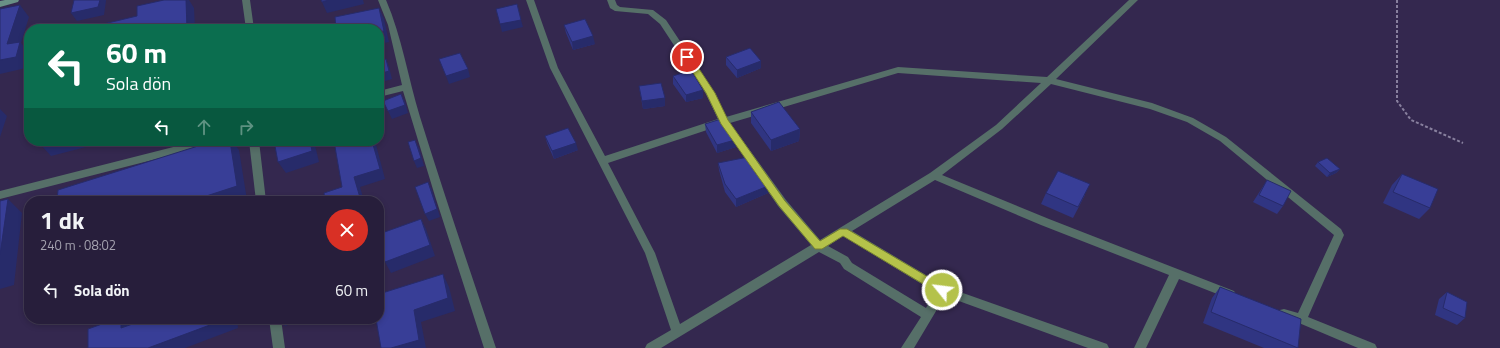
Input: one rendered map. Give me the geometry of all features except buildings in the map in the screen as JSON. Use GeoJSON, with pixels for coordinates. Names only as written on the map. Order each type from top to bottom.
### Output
{"type":"FeatureCollection","features":[{"type":"Feature","properties":{"kind":"street"},"geometry":{"type":"LineString","coordinates":[[0,4],[15,0]]}},
{"type":"Feature","properties":{"kind":"street"},"geometry":{"type":"LineString","coordinates":[[246,0],[249,24]]}},
{"type":"Feature","properties":{"kind":"street"},"geometry":{"type":"LineString","coordinates":[[382,0],[395,35],[406,87],[443,209],[490,348]]}},
{"type":"Feature","properties":{"kind":"street"},"geometry":{"type":"LineString","coordinates":[[530,0],[554,68],[650,252],[677,332]]}},
{"type":"Feature","properties":{"kind":"street"},"geometry":{"type":"LineString","coordinates":[[611,0],[614,6],[618,9],[650,12],[663,22],[696,68],[724,122],[782,203],[818,246],[844,260],[852,269],[928,315]]}},
{"type":"Feature","properties":{"kind":"street"},"geometry":{"type":"LineString","coordinates":[[651,348],[934,176],[999,126],[1134,0]]}},
{"type":"Feature","properties":{"kind":"street"},"geometry":{"type":"LineString","coordinates":[[602,161],[724,122],[898,70],[1050,80],[1152,106],[1190,120],[1223,139],[1337,232],[1339,235],[1301,319]]}},
{"type":"Feature","properties":{"kind":"street"},"geometry":{"type":"LineString","coordinates":[[384,93],[406,87]]}},
{"type":"Feature","properties":{"kind":"street"},"geometry":{"type":"LineString","coordinates":[[0,195],[191,146]]}},
{"type":"Feature","properties":{"kind":"street"},"geometry":{"type":"LineString","coordinates":[[255,146],[260,196]]}},
{"type":"Feature","properties":{"kind":"street"},"geometry":{"type":"LineString","coordinates":[[934,176],[1045,222],[1239,297]]}},
{"type":"Feature","properties":{"kind":"street"},"geometry":{"type":"LineString","coordinates":[[843,231],[942,290],[1103,348]]}},
{"type":"Feature","properties":{"kind":"street"},"geometry":{"type":"LineString","coordinates":[[1140,348],[1176,273]]}},
{"type":"Feature","properties":{"kind":"street"},"geometry":{"type":"LineString","coordinates":[[907,348],[942,290]]}},
{"type":"Feature","properties":{"kind":"street"},"geometry":{"type":"LineString","coordinates":[[1275,311],[1301,319],[1371,348]]}},
{"type":"Feature","properties":{"kind":"street"},"geometry":{"type":"LineString","coordinates":[[276,324],[279,348]]}},
{"type":"Feature","properties":{"kind":"path"},"geometry":{"type":"LineString","coordinates":[[1397,0],[1397,101],[1411,120],[1463,143]]}},
{"type":"Feature","properties":{"kind":"route"},"geometry":{"type":"LineString","coordinates":[[687,57],[696,68],[724,122],[782,203],[818,246],[843,231],[942,290]]}}]}
